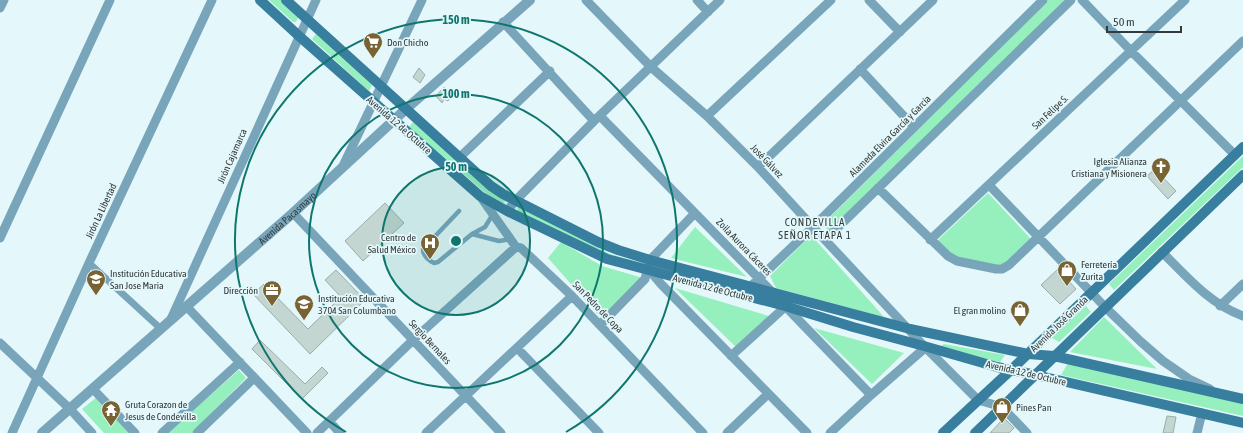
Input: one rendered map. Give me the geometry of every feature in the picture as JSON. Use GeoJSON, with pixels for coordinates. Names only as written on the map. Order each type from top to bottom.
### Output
{"type":"FeatureCollection","features":[{"type":"Feature","properties":{"kind":"main road","name":"Avenida 12 de Octubre"},"geometry":{"type":"LineString","coordinates":[[260,0],[480,196],[507,211],[607,259],[1011,370],[1243,423]]}},
{"type":"Feature","properties":{"kind":"main road","name":"Avenida 12 de Octubre"},"geometry":{"type":"LineString","coordinates":[[286,0],[491,186],[598,242],[650,260],[910,330],[1028,354],[1054,356],[1243,399]]}},
{"type":"Feature","properties":{"kind":"main road","name":"Avenida José Granda"},"geometry":{"type":"LineString","coordinates":[[943,433],[1028,354],[1243,147]]}},
{"type":"Feature","properties":{"kind":"main road","name":"Avenida José Granda"},"geometry":{"type":"LineString","coordinates":[[975,433],[1243,175]]}},
{"type":"Feature","properties":{"kind":"street"},"geometry":{"type":"LineString","coordinates":[[0,8],[4,0]]}},
{"type":"Feature","properties":{"kind":"street"},"geometry":{"type":"LineString","coordinates":[[0,238],[110,0]]}},
{"type":"Feature","properties":{"kind":"street","name":"Jirón La Libertad"},"geometry":{"type":"LineString","coordinates":[[12,433],[89,263],[212,0]]}},
{"type":"Feature","properties":{"kind":"street","name":"Jirón Cajamarca"},"geometry":{"type":"LineString","coordinates":[[170,321],[306,19],[316,0]]}},
{"type":"Feature","properties":{"kind":"street"},"geometry":{"type":"LineString","coordinates":[[342,169],[422,0]]}},
{"type":"Feature","properties":{"kind":"street","name":"Avenida Pacasmayo"},"geometry":{"type":"LineString","coordinates":[[42,433],[293,213],[406,109],[503,22],[530,0]]}},
{"type":"Feature","properties":{"kind":"street","name":"José Gálvez"},"geometry":{"type":"LineString","coordinates":[[586,0],[651,66],[707,116],[758,167],[925,346],[978,400]]}},
{"type":"Feature","properties":{"kind":"street"},"geometry":{"type":"LineString","coordinates":[[697,0],[708,12]]}},
{"type":"Feature","properties":{"kind":"street"},"geometry":{"type":"LineString","coordinates":[[507,211],[597,118],[720,0]]}},
{"type":"Feature","properties":{"kind":"street"},"geometry":{"type":"LineString","coordinates":[[707,116],[831,0]]}},
{"type":"Feature","properties":{"kind":"street"},"geometry":{"type":"LineString","coordinates":[[869,0],[900,32]]}},
{"type":"Feature","properties":{"kind":"street"},"geometry":{"type":"LineString","coordinates":[[758,167],[933,0]]}},
{"type":"Feature","properties":{"kind":"street","name":"Alameda Elvira García y García"},"geometry":{"type":"LineString","coordinates":[[751,286],[813,227],[1043,0]]}},
{"type":"Feature","properties":{"kind":"street"},"geometry":{"type":"LineString","coordinates":[[825,240],[1071,0]]}},
{"type":"Feature","properties":{"kind":"street"},"geometry":{"type":"LineString","coordinates":[[1082,0],[1235,155]]}},
{"type":"Feature","properties":{"kind":"street","name":"San Felipe S."},"geometry":{"type":"LineString","coordinates":[[930,240],[1185,0]]}},
{"type":"Feature","properties":{"kind":"street","name":"Zoila Aurora Cáceres"},"geometry":{"type":"LineString","coordinates":[[503,22],[597,118],[695,213],[870,395]]}},
{"type":"Feature","properties":{"kind":"street"},"geometry":{"type":"LineString","coordinates":[[878,188],[948,256],[957,261],[996,270],[1002,269],[1009,265],[1243,41]]}},
{"type":"Feature","properties":{"kind":"street"},"geometry":{"type":"LineString","coordinates":[[860,69],[914,127]]}},
{"type":"Feature","properties":{"kind":"street"},"geometry":{"type":"LineString","coordinates":[[459,158],[550,71]]}},
{"type":"Feature","properties":{"kind":"street"},"geometry":{"type":"LineString","coordinates":[[988,185],[1091,293],[1163,361],[1189,379],[1223,395]]}},
{"type":"Feature","properties":{"kind":"street","name":"San Pedro de Copa"},"geometry":{"type":"LineString","coordinates":[[480,196],[514,243],[572,296],[703,433]]}},
{"type":"Feature","properties":{"kind":"street","name":"Sergio Bernales"},"geometry":{"type":"LineString","coordinates":[[293,213],[501,433]]}},
{"type":"Feature","properties":{"kind":"street"},"geometry":{"type":"LineString","coordinates":[[600,325],[645,279],[649,271],[650,260],[695,213]]}},
{"type":"Feature","properties":{"kind":"street"},"geometry":{"type":"LineString","coordinates":[[317,433],[514,243]]}},
{"type":"Feature","properties":{"kind":"street"},"geometry":{"type":"LineString","coordinates":[[1162,252],[1203,293],[1220,306],[1243,316]]}},
{"type":"Feature","properties":{"kind":"street"},"geometry":{"type":"LineString","coordinates":[[89,263],[161,329]]}},
{"type":"Feature","properties":{"kind":"street"},"geometry":{"type":"LineString","coordinates":[[649,271],[807,433]]}},
{"type":"Feature","properties":{"kind":"street"},"geometry":{"type":"LineString","coordinates":[[1220,306],[1243,284]]}},
{"type":"Feature","properties":{"kind":"street"},"geometry":{"type":"LineString","coordinates":[[426,433],[572,296]]}},
{"type":"Feature","properties":{"kind":"street"},"geometry":{"type":"LineString","coordinates":[[187,307],[306,433]]}},
{"type":"Feature","properties":{"kind":"street"},"geometry":{"type":"LineString","coordinates":[[731,356],[785,307]]}},
{"type":"Feature","properties":{"kind":"street"},"geometry":{"type":"LineString","coordinates":[[0,342],[70,409],[92,433]]}},
{"type":"Feature","properties":{"kind":"street"},"geometry":{"type":"LineString","coordinates":[[830,433],[925,346]]}},
{"type":"Feature","properties":{"kind":"street"},"geometry":{"type":"LineString","coordinates":[[517,348],[599,433]]}},
{"type":"Feature","properties":{"kind":"street"},"geometry":{"type":"LineString","coordinates":[[162,433],[240,362]]}},
{"type":"Feature","properties":{"kind":"street"},"geometry":{"type":"LineString","coordinates":[[197,433],[254,378]]}},
{"type":"Feature","properties":{"kind":"street"},"geometry":{"type":"LineString","coordinates":[[93,388],[135,433]]}},
{"type":"Feature","properties":{"kind":"street"},"geometry":{"type":"LineString","coordinates":[[727,433],[768,394]]}},
{"type":"Feature","properties":{"kind":"street"},"geometry":{"type":"LineString","coordinates":[[978,400],[1002,407],[1027,433]]}},
{"type":"Feature","properties":{"kind":"street"},"geometry":{"type":"LineString","coordinates":[[1197,433],[1202,414]]}},
{"type":"Feature","properties":{"kind":"street"},"geometry":{"type":"LineString","coordinates":[[329,421],[340,433]]}},
{"type":"Feature","properties":{"kind":"lane"},"geometry":{"type":"LineString","coordinates":[[459,211],[425,245],[423,253],[430,262],[438,262],[472,234],[484,227],[493,214]]}},
{"type":"Feature","properties":{"kind":"lane"},"geometry":{"type":"LineString","coordinates":[[472,234],[514,243]]}},
{"type":"Feature","properties":{"kind":"green space"},"geometry":{"type":"Polygon","coordinates":[[[269,0],[282,0],[299,16],[296,22],[293,22],[269,0]]]}},
{"type":"Feature","properties":{"kind":"green space"},"geometry":{"type":"Polygon","coordinates":[[[1048,0],[1066,0],[829,231],[822,225],[1048,0]]]}},
{"type":"Feature","properties":{"kind":"green space"},"geometry":{"type":"Polygon","coordinates":[[[316,34],[372,85],[369,91],[312,39],[316,34]]]}},
{"type":"Feature","properties":{"kind":"green space"},"geometry":{"type":"Polygon","coordinates":[[[414,121],[505,198],[505,201],[503,203],[489,196],[409,127],[414,121]]]}},
{"type":"Feature","properties":{"kind":"green space"},"geometry":{"type":"Polygon","coordinates":[[[1243,156],[1243,167],[1114,290],[1109,284],[1243,156]]]}},
{"type":"Feature","properties":{"kind":"green space"},"geometry":{"type":"Polygon","coordinates":[[[988,193],[1031,239],[1006,263],[995,266],[953,256],[938,243],[939,239],[988,193]]]}},
{"type":"Feature","properties":{"kind":"green space"},"geometry":{"type":"Polygon","coordinates":[[[520,206],[610,254],[642,263],[646,268],[613,258],[518,211],[520,206]]]}},
{"type":"Feature","properties":{"kind":"green space"},"geometry":{"type":"Polygon","coordinates":[[[695,227],[747,277],[671,258],[695,227]]]}},
{"type":"Feature","properties":{"kind":"green space"},"geometry":{"type":"Polygon","coordinates":[[[811,235],[884,317],[776,288],[770,276],[811,235]]]}},
{"type":"Feature","properties":{"kind":"green space"},"geometry":{"type":"Polygon","coordinates":[[[561,242],[602,266],[643,278],[602,319],[548,258],[561,242]]]}},
{"type":"Feature","properties":{"kind":"green space"},"geometry":{"type":"Polygon","coordinates":[[[675,288],[772,317],[736,347],[675,288]]]}},
{"type":"Feature","properties":{"kind":"green space"},"geometry":{"type":"Polygon","coordinates":[[[1086,306],[1091,312],[1059,342],[1052,338],[1086,306]]]}},
{"type":"Feature","properties":{"kind":"green space"},"geometry":{"type":"Polygon","coordinates":[[[1104,317],[1157,369],[1070,352],[1104,317]]]}},
{"type":"Feature","properties":{"kind":"green space"},"geometry":{"type":"Polygon","coordinates":[[[814,328],[904,353],[872,384],[814,328]]]}},
{"type":"Feature","properties":{"kind":"green space"},"geometry":{"type":"Polygon","coordinates":[[[944,344],[1005,355],[1000,362],[942,350],[941,346],[944,344]]]}},
{"type":"Feature","properties":{"kind":"green space"},"geometry":{"type":"Polygon","coordinates":[[[1068,363],[1243,401],[1243,416],[1061,375],[1068,363]]]}},
{"type":"Feature","properties":{"kind":"green space"},"geometry":{"type":"Polygon","coordinates":[[[239,370],[246,378],[192,433],[167,433],[239,370]]]}},
{"type":"Feature","properties":{"kind":"green space"},"geometry":{"type":"Polygon","coordinates":[[[97,397],[131,433],[104,433],[82,409],[97,397]]]}},
{"type":"Feature","properties":{"kind":"building"},"geometry":{"type":"Polygon","coordinates":[[[419,68],[425,75],[420,83],[413,77],[419,68]]]}},
{"type":"Feature","properties":{"kind":"building"},"geometry":{"type":"Polygon","coordinates":[[[444,87],[452,94],[448,101],[444,99],[442,103],[436,96],[444,87]]]}},
{"type":"Feature","properties":{"kind":"building","name":"Iglesia Alianza Cristiana y Misionera"},"geometry":{"type":"Polygon","coordinates":[[[1155,169],[1176,191],[1168,199],[1147,176],[1155,169]]]}},
{"type":"Feature","properties":{"kind":"building"},"geometry":{"type":"Polygon","coordinates":[[[385,203],[404,223],[363,261],[345,241],[385,203]]]}},
{"type":"Feature","properties":{"kind":"building"},"geometry":{"type":"Polygon","coordinates":[[[1058,269],[1076,289],[1060,304],[1041,285],[1058,269]]]}},
{"type":"Feature","properties":{"kind":"building"},"geometry":{"type":"Polygon","coordinates":[[[336,270],[365,300],[310,354],[253,294],[264,284],[308,329],[341,297],[325,280],[336,270]]]}},
{"type":"Feature","properties":{"kind":"building"},"geometry":{"type":"Polygon","coordinates":[[[260,340],[305,384],[322,367],[328,373],[302,399],[252,349],[260,340]]]}},
{"type":"Feature","properties":{"kind":"building"},"geometry":{"type":"Polygon","coordinates":[[[1167,416],[1176,417],[1173,433],[1163,433],[1167,416]]]}},
{"type":"Feature","properties":{"kind":"building"},"geometry":{"type":"Polygon","coordinates":[[[1004,418],[1014,428],[1009,433],[990,433],[1004,418]]]}},
{"type":"Feature","properties":{"kind":"place","name":"Don Chicho"},"geometry":{"type":"Point","coordinates":[373,59]}},
{"type":"Feature","properties":{"kind":"place","name":"Iglesia Alianza Cristiana y Misionera"},"geometry":{"type":"Point","coordinates":[1161,184]}},
{"type":"Feature","properties":{"kind":"place","name":"Centro de Salud México"},"geometry":{"type":"Point","coordinates":[430,260]}},
{"type":"Feature","properties":{"kind":"place","name":"Ferretería Zurita"},"geometry":{"type":"Point","coordinates":[1067,287]}},
{"type":"Feature","properties":{"kind":"place","name":"Institución Educativa San Jose Maria"},"geometry":{"type":"Point","coordinates":[96,296]}},
{"type":"Feature","properties":{"kind":"place","name":"Dirección"},"geometry":{"type":"Point","coordinates":[272,307]}},
{"type":"Feature","properties":{"kind":"place","name":"Institución Educativa 3704 San Columbano"},"geometry":{"type":"Point","coordinates":[304,321]}},
{"type":"Feature","properties":{"kind":"place","name":"El gran molino"},"geometry":{"type":"Point","coordinates":[1020,327]}},
{"type":"Feature","properties":{"kind":"place","name":"Pines Pan"},"geometry":{"type":"Point","coordinates":[1002,424]}},
{"type":"Feature","properties":{"kind":"place","name":"Gruta Corazon de Jesus de Condevilla"},"geometry":{"type":"Point","coordinates":[111,427]}},
{"type":"Feature","properties":{"kind":"district","name":"CONDEVILLA SEÑOR ETAPA 1"},"geometry":{"type":"Point","coordinates":[815,228]}}]}
